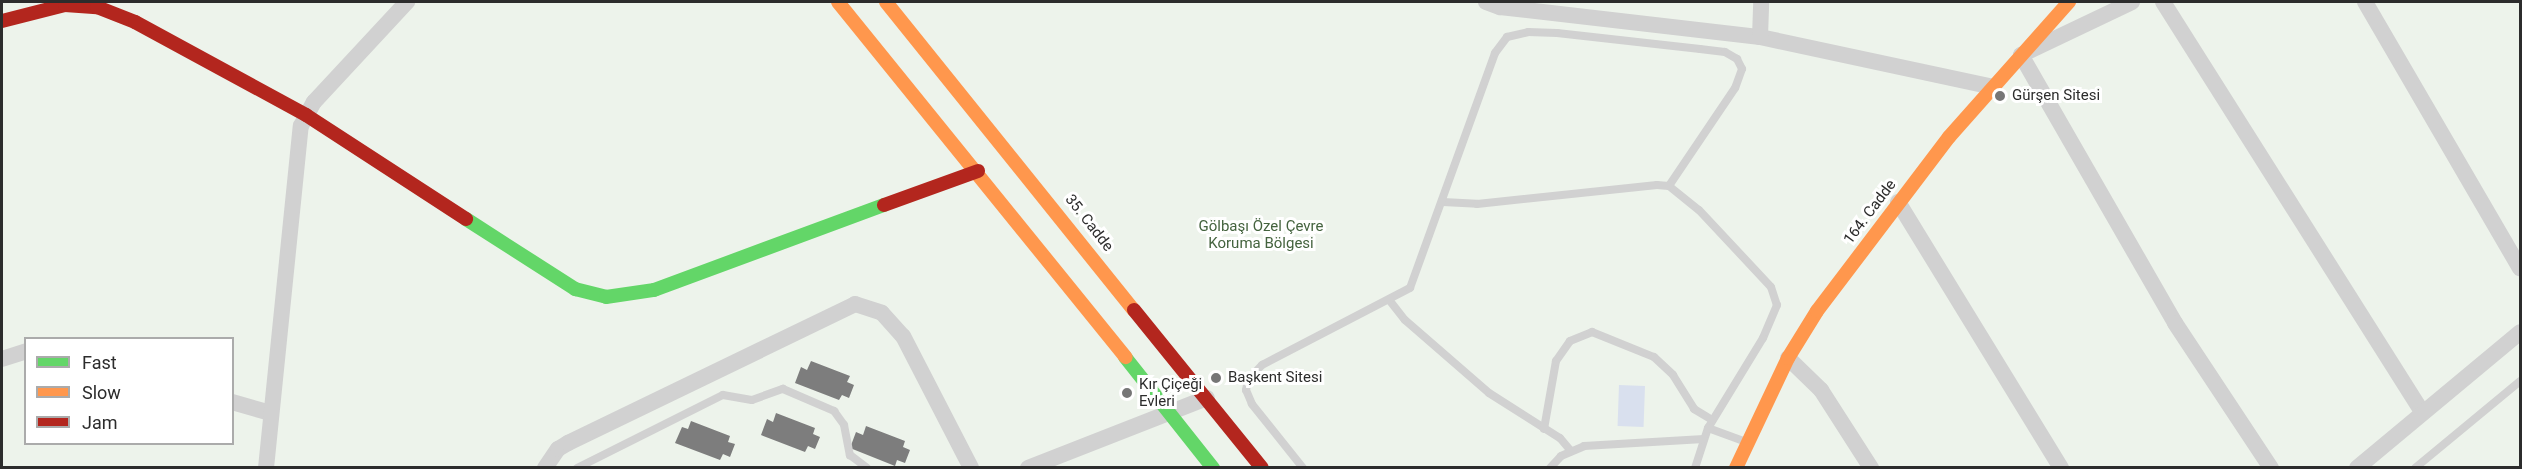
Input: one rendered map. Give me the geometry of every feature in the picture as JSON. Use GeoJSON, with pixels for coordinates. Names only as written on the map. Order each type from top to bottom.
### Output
{"type":"FeatureCollection","features":[{"type":"Feature","properties":{"kind":"street"},"geometry":{"type":"LineString","coordinates":[[266,468],[295,170],[306,116],[407,2]]}},
{"type":"Feature","properties":{"kind":"street"},"geometry":{"type":"LineString","coordinates":[[838,2],[978,171],[1213,468]]}},
{"type":"Feature","properties":{"kind":"street","name":"35. Cadde"},"geometry":{"type":"LineString","coordinates":[[886,2],[1262,468]]}},
{"type":"Feature","properties":{"kind":"street"},"geometry":{"type":"LineString","coordinates":[[1486,2],[1500,7],[1760,37],[1993,87]]}},
{"type":"Feature","properties":{"kind":"street"},"geometry":{"type":"LineString","coordinates":[[1760,37],[1761,2]]}},
{"type":"Feature","properties":{"kind":"street","name":"164. Cadde"},"geometry":{"type":"LineString","coordinates":[[1736,468],[1746,442],[1788,358],[1817,311],[1898,202],[1993,87],[2069,2]]}},
{"type":"Feature","properties":{"kind":"street"},"geometry":{"type":"LineString","coordinates":[[2132,2],[2021,55],[2175,323],[2271,468]]}},
{"type":"Feature","properties":{"kind":"street"},"geometry":{"type":"LineString","coordinates":[[2163,2],[2422,412]]}},
{"type":"Feature","properties":{"kind":"street"},"geometry":{"type":"LineString","coordinates":[[2365,2],[2520,268]]}},
{"type":"Feature","properties":{"kind":"street"},"geometry":{"type":"LineString","coordinates":[[2,21],[65,3],[97,7],[135,22],[306,116],[575,289],[606,297],[654,290],[978,171]]}},
{"type":"Feature","properties":{"kind":"street"},"geometry":{"type":"LineString","coordinates":[[1898,202],[2061,468]]}},
{"type":"Feature","properties":{"kind":"street"},"geometry":{"type":"LineString","coordinates":[[545,468],[558,449],[568,443],[855,304],[882,313],[903,336],[970,468]]}},
{"type":"Feature","properties":{"kind":"street"},"geometry":{"type":"LineString","coordinates":[[2357,468],[2520,332]]}},
{"type":"Feature","properties":{"kind":"street"},"geometry":{"type":"LineString","coordinates":[[2,359],[24,352]]}},
{"type":"Feature","properties":{"kind":"street"},"geometry":{"type":"LineString","coordinates":[[1788,358],[1821,390],[1871,468]]}},
{"type":"Feature","properties":{"kind":"street"},"geometry":{"type":"LineString","coordinates":[[1028,468],[1207,398]]}},
{"type":"Feature","properties":{"kind":"street"},"geometry":{"type":"LineString","coordinates":[[234,403],[270,413]]}},
{"type":"Feature","properties":{"kind":"lane"},"geometry":{"type":"LineString","coordinates":[[1303,468],[1251,404],[1248,380],[1262,365],[1362,311],[1390,301],[1410,288],[1495,53],[1508,36],[1528,32],[1700,49],[1725,52],[1737,59],[1742,69],[1735,88],[1669,186]]}},
{"type":"Feature","properties":{"kind":"lane"},"geometry":{"type":"LineString","coordinates":[[1443,202],[1477,204],[1669,186],[1688,199],[1777,296],[1775,312],[1763,338],[1710,424],[1695,468]]}},
{"type":"Feature","properties":{"kind":"lane"},"geometry":{"type":"LineString","coordinates":[[1390,301],[1405,320],[1489,393],[1544,429],[1571,451]]}},
{"type":"Feature","properties":{"kind":"lane"},"geometry":{"type":"LineString","coordinates":[[1544,429],[1556,361],[1570,340],[1592,332],[1654,357],[1673,375],[1694,409],[1710,424],[1746,442]]}},
{"type":"Feature","properties":{"kind":"lane"},"geometry":{"type":"LineString","coordinates":[[2415,468],[2520,381]]}},
{"type":"Feature","properties":{"kind":"lane"},"geometry":{"type":"LineString","coordinates":[[577,468],[723,395],[752,400],[783,389],[834,411],[844,426],[850,455],[867,468]]}},
{"type":"Feature","properties":{"kind":"lane"},"geometry":{"type":"LineString","coordinates":[[1550,468],[1571,451],[1584,446],[1704,439]]}},
{"type":"Feature","properties":{"kind":"green space","name":"Gölbaşı Özel Çevre Koruma Bölgesi"},"geometry":{"type":"Polygon","coordinates":[[[2,2],[2520,2],[2520,467],[2,467],[2,2]]]}},
{"type":"Feature","properties":{"kind":"shaded area"},"geometry":{"type":"Polygon","coordinates":[[[1619,385],[1645,386],[1644,427],[1618,426],[1619,385]]]}},
{"type":"Feature","properties":{"kind":"building"},"geometry":{"type":"Polygon","coordinates":[[[811,361],[850,376],[847,382],[854,385],[849,398],[842,395],[839,400],[795,383],[801,367],[807,370],[811,361]]]}},
{"type":"Feature","properties":{"kind":"building"},"geometry":{"type":"Polygon","coordinates":[[[776,413],[815,428],[813,434],[820,437],[815,449],[808,446],[805,452],[761,435],[767,419],[773,422],[776,413]]]}},
{"type":"Feature","properties":{"kind":"building"},"geometry":{"type":"Polygon","coordinates":[[[691,421],[730,436],[728,442],[735,444],[730,457],[723,454],[720,460],[675,443],[682,427],[688,429],[691,421]]]}},
{"type":"Feature","properties":{"kind":"building"},"geometry":{"type":"Polygon","coordinates":[[[866,426],[905,441],[903,447],[910,450],[905,463],[897,460],[895,466],[850,448],[856,432],[863,435],[866,426]]]}},
{"type":"Feature","properties":{"kind":"traffic: fast"},"geometry":{"type":"LineString","coordinates":[[466,219],[575,289],[606,297],[654,290],[884,205]]}},
{"type":"Feature","properties":{"kind":"traffic: fast"},"geometry":{"type":"LineString","coordinates":[[1125,357],[1213,468]]}},
{"type":"Feature","properties":{"kind":"traffic: slow"},"geometry":{"type":"LineString","coordinates":[[838,2],[1125,357]]}},
{"type":"Feature","properties":{"kind":"traffic: slow"},"geometry":{"type":"LineString","coordinates":[[886,2],[1134,310]]}},
{"type":"Feature","properties":{"kind":"traffic: slow"},"geometry":{"type":"LineString","coordinates":[[1736,468],[1788,358],[1817,311],[1949,137],[2069,2]]}},
{"type":"Feature","properties":{"kind":"traffic: jam"},"geometry":{"type":"LineString","coordinates":[[2,21],[65,5],[97,7],[135,22],[306,115],[466,219]]}},
{"type":"Feature","properties":{"kind":"traffic: jam"},"geometry":{"type":"LineString","coordinates":[[884,205],[978,171]]}},
{"type":"Feature","properties":{"kind":"traffic: jam"},"geometry":{"type":"LineString","coordinates":[[1134,310],[1262,468]]}},
{"type":"Feature","properties":{"kind":"place","name":"Gürşen Sitesi"},"geometry":{"type":"Point","coordinates":[2000,96]}},
{"type":"Feature","properties":{"kind":"place","name":"Başkent Sitesi"},"geometry":{"type":"Point","coordinates":[1216,378]}},
{"type":"Feature","properties":{"kind":"place","name":"Kır Çiçeği Evleri"},"geometry":{"type":"Point","coordinates":[1127,393]}}]}
